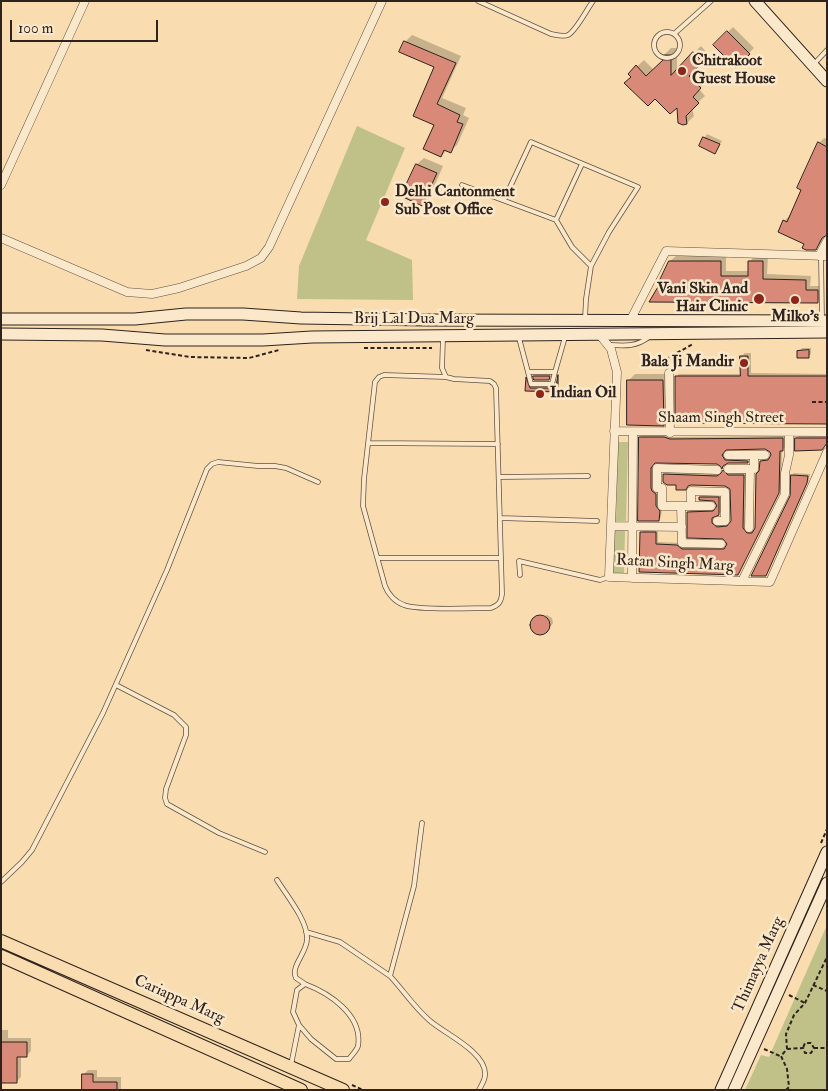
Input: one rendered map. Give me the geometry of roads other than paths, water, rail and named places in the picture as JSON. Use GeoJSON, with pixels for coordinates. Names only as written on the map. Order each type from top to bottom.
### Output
{"type":"FeatureCollection","features":[{"type":"Feature","properties":{"kind":"main road","name":"Cariappa Marg"},"geometry":{"type":"LineString","coordinates":[[1,941],[343,1090]]}},
{"type":"Feature","properties":{"kind":"main road","name":"Cariappa Marg"},"geometry":{"type":"LineString","coordinates":[[1,956],[301,1090]]}},
{"type":"Feature","properties":{"kind":"street"},"geometry":{"type":"LineString","coordinates":[[1,185],[85,1]]}},
{"type":"Feature","properties":{"kind":"street"},"geometry":{"type":"LineString","coordinates":[[1,238],[127,292],[152,294],[179,288],[246,266],[261,258],[269,247],[382,1]]}},
{"type":"Feature","properties":{"kind":"street"},"geometry":{"type":"LineString","coordinates":[[755,1],[827,81]]}},
{"type":"Feature","properties":{"kind":"street"},"geometry":{"type":"LineString","coordinates":[[630,321],[666,251],[823,256],[827,241]]}},
{"type":"Feature","properties":{"kind":"street","name":"Brij Lal Dua Marg"},"geometry":{"type":"LineString","coordinates":[[1,319],[135,319],[186,314],[243,314],[311,318],[825,325]]}},
{"type":"Feature","properties":{"kind":"street","name":"Brij Lal Dua Marg"},"geometry":{"type":"LineString","coordinates":[[1,334],[102,335],[164,340],[653,334],[825,325]]}},
{"type":"Feature","properties":{"kind":"street"},"geometry":{"type":"LineString","coordinates":[[598,334],[609,344]]}},
{"type":"Feature","properties":{"kind":"street","name":"Ratan Singh Marg"},"geometry":{"type":"LineString","coordinates":[[609,344],[617,372],[609,578],[770,582],[827,452]]}},
{"type":"Feature","properties":{"kind":"street"},"geometry":{"type":"LineString","coordinates":[[667,373],[670,433]]}},
{"type":"Feature","properties":{"kind":"street","name":"Shaam Singh Street"},"geometry":{"type":"LineString","coordinates":[[614,432],[827,432]]}},
{"type":"Feature","properties":{"kind":"street"},"geometry":{"type":"LineString","coordinates":[[632,578],[633,432]]}},
{"type":"Feature","properties":{"kind":"street"},"geometry":{"type":"LineString","coordinates":[[742,581],[785,494],[789,432]]}},
{"type":"Feature","properties":{"kind":"street"},"geometry":{"type":"LineString","coordinates":[[728,455],[765,455]]}},
{"type":"Feature","properties":{"kind":"street"},"geometry":{"type":"LineString","coordinates":[[749,528],[754,456]]}},
{"type":"Feature","properties":{"kind":"street"},"geometry":{"type":"LineString","coordinates":[[711,506],[662,506],[662,488],[657,488],[657,468],[717,470]]}},
{"type":"Feature","properties":{"kind":"street"},"geometry":{"type":"LineString","coordinates":[[728,470],[764,470]]}},
{"type":"Feature","properties":{"kind":"street"},"geometry":{"type":"LineString","coordinates":[[692,506],[692,491],[725,492],[725,520],[716,521]]}},
{"type":"Feature","properties":{"kind":"street"},"geometry":{"type":"LineString","coordinates":[[681,506],[682,543],[721,544]]}},
{"type":"Feature","properties":{"kind":"street"},"geometry":{"type":"LineString","coordinates":[[611,526],[682,527]]}},
{"type":"Feature","properties":{"kind":"street","name":"Thimayya Marg"},"geometry":{"type":"LineString","coordinates":[[721,1090],[827,852]]}},
{"type":"Feature","properties":{"kind":"street","name":"Thimayya Marg"},"geometry":{"type":"LineString","coordinates":[[734,1090],[827,883]]}},
{"type":"Feature","properties":{"kind":"lane"},"geometry":{"type":"LineString","coordinates":[[478,1],[552,34],[562,36],[574,30],[593,1]]}},
{"type":"Feature","properties":{"kind":"lane"},"geometry":{"type":"LineString","coordinates":[[674,34],[711,1]]}},
{"type":"Feature","properties":{"kind":"lane"},"geometry":{"type":"LineString","coordinates":[[663,32],[674,34],[680,45],[677,53],[669,58],[660,56],[654,46],[656,38],[663,32]]}},
{"type":"Feature","properties":{"kind":"lane"},"geometry":{"type":"LineString","coordinates":[[812,65],[827,50]]}},
{"type":"Feature","properties":{"kind":"lane"},"geometry":{"type":"LineString","coordinates":[[504,200],[531,142],[638,187],[609,232],[592,266],[586,299],[585,321]]}},
{"type":"Feature","properties":{"kind":"lane"},"geometry":{"type":"LineString","coordinates":[[556,220],[582,164]]}},
{"type":"Feature","properties":{"kind":"lane"},"geometry":{"type":"LineString","coordinates":[[462,185],[556,220],[572,247],[592,266]]}},
{"type":"Feature","properties":{"kind":"lane"},"geometry":{"type":"LineString","coordinates":[[823,256],[825,325]]}},
{"type":"Feature","properties":{"kind":"lane"},"geometry":{"type":"LineString","coordinates":[[609,344],[627,346],[641,343],[653,334]]}},
{"type":"Feature","properties":{"kind":"lane"},"geometry":{"type":"LineString","coordinates":[[519,335],[531,384],[552,384],[565,335]]}},
{"type":"Feature","properties":{"kind":"lane"},"geometry":{"type":"LineString","coordinates":[[443,336],[442,368],[446,376]]}},
{"type":"Feature","properties":{"kind":"lane"},"geometry":{"type":"LineString","coordinates":[[528,372],[555,372]]}},
{"type":"Feature","properties":{"kind":"lane"},"geometry":{"type":"LineString","coordinates":[[384,375],[446,376],[454,379],[484,380],[494,384],[496,388],[501,558],[501,602],[497,606],[491,608],[416,608],[402,605],[388,593],[363,506],[364,479],[369,442],[373,390],[375,382],[379,377],[384,375]]}},
{"type":"Feature","properties":{"kind":"lane"},"geometry":{"type":"LineString","coordinates":[[369,442],[498,444]]}},
{"type":"Feature","properties":{"kind":"lane"},"geometry":{"type":"LineString","coordinates":[[1,882],[32,850],[104,713],[167,570],[207,470],[212,464],[218,462],[275,466],[286,468],[318,482]]}},
{"type":"Feature","properties":{"kind":"lane"},"geometry":{"type":"LineString","coordinates":[[499,477],[588,476]]}},
{"type":"Feature","properties":{"kind":"lane"},"geometry":{"type":"LineString","coordinates":[[500,518],[597,521]]}},
{"type":"Feature","properties":{"kind":"lane"},"geometry":{"type":"LineString","coordinates":[[378,558],[501,558]]}},
{"type":"Feature","properties":{"kind":"lane"},"geometry":{"type":"LineString","coordinates":[[520,576],[519,561],[600,580],[609,578]]}},
{"type":"Feature","properties":{"kind":"lane"},"geometry":{"type":"LineString","coordinates":[[116,685],[174,715],[186,727],[186,734],[166,789],[165,798],[167,804],[219,833],[265,852]]}},
{"type":"Feature","properties":{"kind":"lane"},"geometry":{"type":"LineString","coordinates":[[390,976],[414,886],[422,823]]}},
{"type":"Feature","properties":{"kind":"lane"},"geometry":{"type":"LineString","coordinates":[[277,880],[305,925],[307,943],[294,970],[296,978],[322,991],[340,1005],[350,1016],[357,1032],[358,1047],[350,1059],[336,1059],[311,1039],[298,1025],[293,1012],[297,990],[305,984]]}},
{"type":"Feature","properties":{"kind":"lane"},"geometry":{"type":"LineString","coordinates":[[306,932],[340,942],[390,976],[428,1019],[469,1048],[483,1066],[485,1076],[479,1090]]}},
{"type":"Feature","properties":{"kind":"lane"},"geometry":{"type":"LineString","coordinates":[[291,1067],[298,1025]]}},
{"type":"Feature","properties":{"kind":"place","name":"Chitrakoot Guest House"},"geometry":{"type":"Point","coordinates":[682,71]}},
{"type":"Feature","properties":{"kind":"place","name":"Delhi Cantonment Sub Post Office"},"geometry":{"type":"Point","coordinates":[385,202]}},
{"type":"Feature","properties":{"kind":"place","name":"Vani Skin And Hair Clinic"},"geometry":{"type":"Point","coordinates":[759,299]}},
{"type":"Feature","properties":{"kind":"place","name":"Milko's"},"geometry":{"type":"Point","coordinates":[795,300]}},
{"type":"Feature","properties":{"kind":"place","name":"Bala Ji Mandir"},"geometry":{"type":"Point","coordinates":[744,363]}},
{"type":"Feature","properties":{"kind":"place","name":"Indian Oil"},"geometry":{"type":"Point","coordinates":[540,394]}}]}
